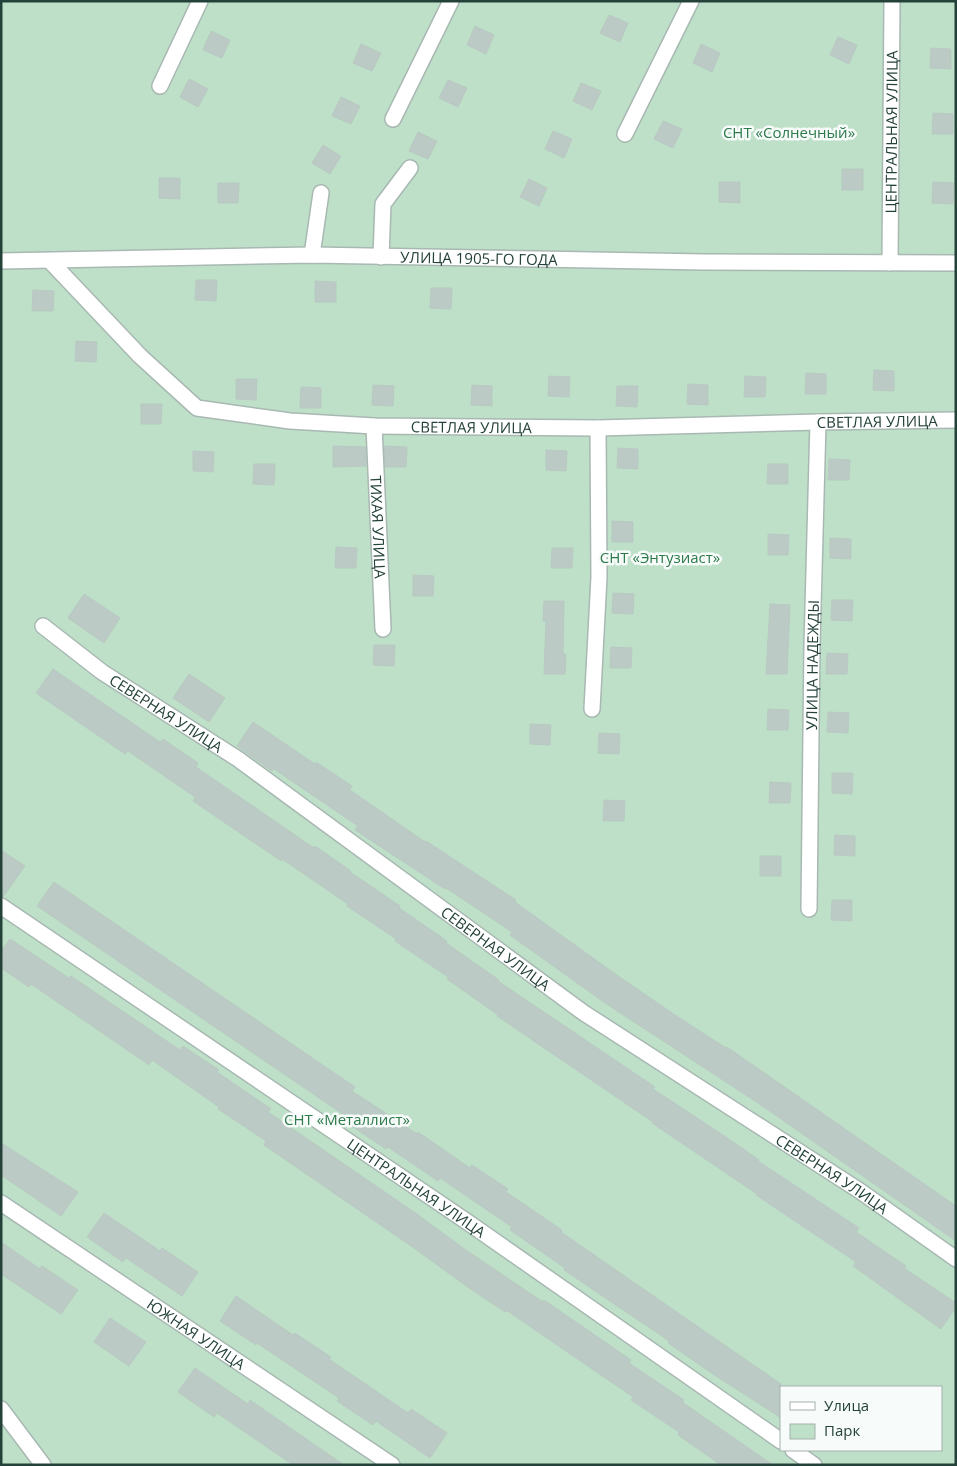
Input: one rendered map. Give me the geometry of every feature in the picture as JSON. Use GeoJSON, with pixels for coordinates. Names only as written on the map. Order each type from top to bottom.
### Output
{"type":"FeatureCollection","features":[{"type":"Feature","properties":{"kind":"street"},"geometry":{"type":"LineString","coordinates":[[160,86],[200,1]]}},
{"type":"Feature","properties":{"kind":"street"},"geometry":{"type":"LineString","coordinates":[[393,119],[451,1]]}},
{"type":"Feature","properties":{"kind":"street"},"geometry":{"type":"LineString","coordinates":[[625,134],[691,1]]}},
{"type":"Feature","properties":{"kind":"street","name":"ЦЕНТРАЛЬНАЯ УЛИЦА"},"geometry":{"type":"LineString","coordinates":[[890,263],[892,1]]}},
{"type":"Feature","properties":{"kind":"street"},"geometry":{"type":"LineString","coordinates":[[381,257],[383,204],[410,168]]}},
{"type":"Feature","properties":{"kind":"street"},"geometry":{"type":"LineString","coordinates":[[312,255],[321,193]]}},
{"type":"Feature","properties":{"kind":"street","name":"УЛИЦА 1905-ГО ГОДА"},"geometry":{"type":"LineString","coordinates":[[1,261],[51,262],[312,255],[715,262],[956,263]]}},
{"type":"Feature","properties":{"kind":"street","name":"СВЕТЛАЯ УЛИЦА"},"geometry":{"type":"LineString","coordinates":[[51,262],[140,356],[197,408],[290,421],[374,426],[598,428],[956,420]]}},
{"type":"Feature","properties":{"kind":"street","name":"УЛИЦА НАДЕЖДЫ"},"geometry":{"type":"LineString","coordinates":[[809,909],[812,645],[818,422]]}},
{"type":"Feature","properties":{"kind":"street","name":"ТИХАЯ УЛИЦА"},"geometry":{"type":"LineString","coordinates":[[374,426],[384,629]]}},
{"type":"Feature","properties":{"kind":"street"},"geometry":{"type":"LineString","coordinates":[[592,709],[599,577],[598,428]]}},
{"type":"Feature","properties":{"kind":"street","name":"СЕВЕРНАЯ УЛИЦА"},"geometry":{"type":"LineString","coordinates":[[43,626],[102,672],[238,759],[584,1013],[860,1191],[956,1259]]}},
{"type":"Feature","properties":{"kind":"street","name":"ЦЕНТРАЛЬНАЯ УЛИЦА"},"geometry":{"type":"LineString","coordinates":[[1,906],[466,1221],[780,1440]]}},
{"type":"Feature","properties":{"kind":"street","name":"ЮЖНАЯ УЛИЦА"},"geometry":{"type":"LineString","coordinates":[[1,1203],[392,1465]]}},
{"type":"Feature","properties":{"kind":"street"},"geometry":{"type":"LineString","coordinates":[[1,1409],[43,1465]]}},
{"type":"Feature","properties":{"kind":"street"},"geometry":{"type":"LineString","coordinates":[[794,1451],[814,1465]]}},
{"type":"Feature","properties":{"kind":"green space"},"geometry":{"type":"Polygon","coordinates":[[[1,1],[956,1],[956,1465],[1,1465],[1,1]]]}},
{"type":"Feature","properties":{"kind":"building"},"geometry":{"type":"Polygon","coordinates":[[[609,15],[628,23],[620,42],[600,33],[609,15]]]}},
{"type":"Feature","properties":{"kind":"building"},"geometry":{"type":"Polygon","coordinates":[[[475,26],[494,35],[486,54],[467,45],[475,26]]]}},
{"type":"Feature","properties":{"kind":"building"},"geometry":{"type":"Polygon","coordinates":[[[211,31],[230,40],[222,58],[203,50],[211,31]]]}},
{"type":"Feature","properties":{"kind":"building"},"geometry":{"type":"Polygon","coordinates":[[[838,37],[857,45],[849,64],[830,55],[838,37]]]}},
{"type":"Feature","properties":{"kind":"building"},"geometry":{"type":"Polygon","coordinates":[[[361,44],[381,53],[372,71],[353,63],[361,44]]]}},
{"type":"Feature","properties":{"kind":"building"},"geometry":{"type":"Polygon","coordinates":[[[701,44],[720,53],[712,72],[693,63],[701,44]]]}},
{"type":"Feature","properties":{"kind":"building"},"geometry":{"type":"Polygon","coordinates":[[[931,48],[951,49],[951,69],[930,68],[931,48]]]}},
{"type":"Feature","properties":{"kind":"building"},"geometry":{"type":"Polygon","coordinates":[[[189,79],[208,89],[198,107],[180,97],[189,79]]]}},
{"type":"Feature","properties":{"kind":"building"},"geometry":{"type":"Polygon","coordinates":[[[448,80],[467,88],[458,107],[439,98],[448,80]]]}},
{"type":"Feature","properties":{"kind":"building"},"geometry":{"type":"Polygon","coordinates":[[[581,83],[601,91],[592,110],[573,101],[581,83]]]}},
{"type":"Feature","properties":{"kind":"building"},"geometry":{"type":"Polygon","coordinates":[[[341,97],[360,106],[351,124],[332,116],[341,97]]]}},
{"type":"Feature","properties":{"kind":"building"},"geometry":{"type":"Polygon","coordinates":[[[933,113],[953,114],[953,134],[932,134],[933,113]]]}},
{"type":"Feature","properties":{"kind":"building"},"geometry":{"type":"Polygon","coordinates":[[[663,121],[682,129],[673,148],[654,139],[663,121]]]}},
{"type":"Feature","properties":{"kind":"building"},"geometry":{"type":"Polygon","coordinates":[[[553,131],[572,139],[564,158],[545,149],[553,131]]]}},
{"type":"Feature","properties":{"kind":"building"},"geometry":{"type":"Polygon","coordinates":[[[418,132],[437,141],[428,159],[409,151],[418,132]]]}},
{"type":"Feature","properties":{"kind":"building"},"geometry":{"type":"Polygon","coordinates":[[[323,145],[341,156],[330,174],[312,163],[323,145]]]}},
{"type":"Feature","properties":{"kind":"building"},"geometry":{"type":"Polygon","coordinates":[[[842,169],[863,169],[863,190],[842,190],[842,169]]]}},
{"type":"Feature","properties":{"kind":"building"},"geometry":{"type":"Polygon","coordinates":[[[159,178],[180,178],[180,199],[159,198],[159,178]]]}},
{"type":"Feature","properties":{"kind":"building"},"geometry":{"type":"Polygon","coordinates":[[[529,179],[547,188],[539,206],[520,197],[529,179]]]}},
{"type":"Feature","properties":{"kind":"building"},"geometry":{"type":"Polygon","coordinates":[[[719,182],[740,182],[740,203],[719,202],[719,182]]]}},
{"type":"Feature","properties":{"kind":"building"},"geometry":{"type":"Polygon","coordinates":[[[933,182],[954,183],[953,204],[932,203],[933,182]]]}},
{"type":"Feature","properties":{"kind":"building"},"geometry":{"type":"Polygon","coordinates":[[[218,183],[239,183],[238,203],[218,203],[218,183]]]}},
{"type":"Feature","properties":{"kind":"building"},"geometry":{"type":"Polygon","coordinates":[[[196,280],[217,280],[216,301],[195,300],[196,280]]]}},
{"type":"Feature","properties":{"kind":"building"},"geometry":{"type":"Polygon","coordinates":[[[315,281],[336,282],[336,302],[315,302],[315,281]]]}},
{"type":"Feature","properties":{"kind":"building"},"geometry":{"type":"Polygon","coordinates":[[[431,288],[452,288],[451,309],[430,308],[431,288]]]}},
{"type":"Feature","properties":{"kind":"building"},"geometry":{"type":"Polygon","coordinates":[[[33,290],[54,291],[53,311],[32,311],[33,290]]]}},
{"type":"Feature","properties":{"kind":"building"},"geometry":{"type":"Polygon","coordinates":[[[76,341],[97,342],[96,362],[75,361],[76,341]]]}},
{"type":"Feature","properties":{"kind":"building"},"geometry":{"type":"Polygon","coordinates":[[[874,370],[894,371],[894,391],[873,390],[874,370]]]}},
{"type":"Feature","properties":{"kind":"building"},"geometry":{"type":"Polygon","coordinates":[[[806,373],[826,374],[826,394],[805,394],[806,373]]]}},
{"type":"Feature","properties":{"kind":"building"},"geometry":{"type":"Polygon","coordinates":[[[549,376],[570,377],[569,397],[548,396],[549,376]]]}},
{"type":"Feature","properties":{"kind":"building"},"geometry":{"type":"Polygon","coordinates":[[[745,376],[766,377],[765,397],[744,397],[745,376]]]}},
{"type":"Feature","properties":{"kind":"building"},"geometry":{"type":"Polygon","coordinates":[[[236,379],[257,379],[256,400],[236,399],[236,379]]]}},
{"type":"Feature","properties":{"kind":"building"},"geometry":{"type":"Polygon","coordinates":[[[688,384],[708,385],[708,405],[687,404],[688,384]]]}},
{"type":"Feature","properties":{"kind":"building"},"geometry":{"type":"Polygon","coordinates":[[[373,385],[394,386],[393,406],[372,405],[373,385]]]}},
{"type":"Feature","properties":{"kind":"building"},"geometry":{"type":"Polygon","coordinates":[[[472,385],[492,386],[492,406],[471,405],[472,385]]]}},
{"type":"Feature","properties":{"kind":"building"},"geometry":{"type":"Polygon","coordinates":[[[617,386],[638,386],[637,407],[616,406],[617,386]]]}},
{"type":"Feature","properties":{"kind":"building"},"geometry":{"type":"Polygon","coordinates":[[[301,387],[321,388],[321,408],[300,408],[301,387]]]}},
{"type":"Feature","properties":{"kind":"building"},"geometry":{"type":"Polygon","coordinates":[[[141,404],[162,404],[161,424],[141,424],[141,404]]]}},
{"type":"Feature","properties":{"kind":"building"},"geometry":{"type":"Polygon","coordinates":[[[333,446],[366,447],[366,466],[333,467],[333,446]]]}},
{"type":"Feature","properties":{"kind":"building"},"geometry":{"type":"Polygon","coordinates":[[[384,447],[407,447],[406,467],[385,467],[384,447]]]}},
{"type":"Feature","properties":{"kind":"building"},"geometry":{"type":"Polygon","coordinates":[[[618,448],[638,449],[638,469],[617,468],[618,448]]]}},
{"type":"Feature","properties":{"kind":"building"},"geometry":{"type":"Polygon","coordinates":[[[546,450],[567,451],[566,471],[546,470],[546,450]]]}},
{"type":"Feature","properties":{"kind":"building"},"geometry":{"type":"Polygon","coordinates":[[[193,451],[214,452],[213,472],[193,471],[193,451]]]}},
{"type":"Feature","properties":{"kind":"building"},"geometry":{"type":"Polygon","coordinates":[[[829,459],[850,460],[849,480],[828,480],[829,459]]]}},
{"type":"Feature","properties":{"kind":"building"},"geometry":{"type":"Polygon","coordinates":[[[254,464],[275,464],[274,485],[253,484],[254,464]]]}},
{"type":"Feature","properties":{"kind":"building"},"geometry":{"type":"Polygon","coordinates":[[[768,464],[788,464],[788,484],[767,484],[768,464]]]}},
{"type":"Feature","properties":{"kind":"building"},"geometry":{"type":"Polygon","coordinates":[[[612,521],[633,522],[633,542],[612,542],[612,521]]]}},
{"type":"Feature","properties":{"kind":"building"},"geometry":{"type":"Polygon","coordinates":[[[768,534],[789,535],[788,555],[768,555],[768,534]]]}},
{"type":"Feature","properties":{"kind":"building"},"geometry":{"type":"Polygon","coordinates":[[[830,538],[851,539],[851,559],[830,558],[830,538]]]}},
{"type":"Feature","properties":{"kind":"building"},"geometry":{"type":"Polygon","coordinates":[[[336,547],[357,548],[356,568],[335,568],[336,547]]]}},
{"type":"Feature","properties":{"kind":"building"},"geometry":{"type":"Polygon","coordinates":[[[552,548],[573,548],[572,568],[551,568],[552,548]]]}},
{"type":"Feature","properties":{"kind":"building"},"geometry":{"type":"Polygon","coordinates":[[[413,575],[434,576],[433,596],[413,596],[413,575]]]}},
{"type":"Feature","properties":{"kind":"building"},"geometry":{"type":"Polygon","coordinates":[[[613,593],[634,594],[633,614],[612,613],[613,593]]]}},
{"type":"Feature","properties":{"kind":"building"},"geometry":{"type":"Polygon","coordinates":[[[84,594],[120,618],[104,643],[68,618],[84,594]]]}},
{"type":"Feature","properties":{"kind":"building"},"geometry":{"type":"Polygon","coordinates":[[[832,600],[853,600],[852,621],[831,620],[832,600]]]}},
{"type":"Feature","properties":{"kind":"building"},"geometry":{"type":"Polygon","coordinates":[[[544,601],[564,601],[563,654],[566,654],[565,674],[544,674],[546,621],[543,621],[544,601]]]}},
{"type":"Feature","properties":{"kind":"building"},"geometry":{"type":"Polygon","coordinates":[[[770,604],[790,605],[787,674],[766,674],[770,604]]]}},
{"type":"Feature","properties":{"kind":"building"},"geometry":{"type":"Polygon","coordinates":[[[374,645],[395,645],[394,666],[373,665],[374,645]]]}},
{"type":"Feature","properties":{"kind":"building"},"geometry":{"type":"Polygon","coordinates":[[[611,647],[632,648],[631,668],[610,668],[611,647]]]}},
{"type":"Feature","properties":{"kind":"building"},"geometry":{"type":"Polygon","coordinates":[[[827,653],[848,654],[847,674],[826,674],[827,653]]]}},
{"type":"Feature","properties":{"kind":"building"},"geometry":{"type":"Polygon","coordinates":[[[53,669],[160,742],[163,739],[198,763],[196,767],[314,848],[315,846],[351,871],[498,981],[655,1087],[653,1089],[723,1135],[758,1161],[859,1228],[856,1232],[906,1266],[904,1268],[956,1303],[956,1307],[941,1329],[853,1266],[856,1262],[497,1016],[447,979],[448,977],[347,906],[348,904],[193,801],[195,797],[128,751],[125,754],[36,693],[53,669]]]}},
{"type":"Feature","properties":{"kind":"building"},"geometry":{"type":"Polygon","coordinates":[[[189,674],[225,698],[209,722],[173,698],[189,674]]]}},
{"type":"Feature","properties":{"kind":"building"},"geometry":{"type":"Polygon","coordinates":[[[768,709],[789,710],[788,730],[767,730],[768,709]]]}},
{"type":"Feature","properties":{"kind":"building"},"geometry":{"type":"Polygon","coordinates":[[[828,712],[849,713],[848,733],[827,732],[828,712]]]}},
{"type":"Feature","properties":{"kind":"building"},"geometry":{"type":"Polygon","coordinates":[[[253,722],[315,764],[316,762],[352,786],[350,790],[425,842],[516,900],[515,902],[611,971],[675,1015],[727,1047],[956,1206],[956,1241],[758,1103],[605,1003],[510,935],[512,932],[355,830],[358,826],[274,769],[272,771],[237,746],[253,722]]]}},
{"type":"Feature","properties":{"kind":"building"},"geometry":{"type":"Polygon","coordinates":[[[530,724],[551,725],[550,745],[530,744],[530,724]]]}},
{"type":"Feature","properties":{"kind":"building"},"geometry":{"type":"Polygon","coordinates":[[[599,733],[620,734],[619,754],[598,753],[599,733]]]}},
{"type":"Feature","properties":{"kind":"building"},"geometry":{"type":"Polygon","coordinates":[[[832,773],[853,773],[852,794],[832,793],[832,773]]]}},
{"type":"Feature","properties":{"kind":"building"},"geometry":{"type":"Polygon","coordinates":[[[770,782],[791,783],[790,803],[769,803],[770,782]]]}},
{"type":"Feature","properties":{"kind":"building"},"geometry":{"type":"Polygon","coordinates":[[[604,800],[625,801],[624,821],[603,821],[604,800]]]}},
{"type":"Feature","properties":{"kind":"building"},"geometry":{"type":"Polygon","coordinates":[[[835,835],[855,836],[855,856],[834,855],[835,835]]]}},
{"type":"Feature","properties":{"kind":"building"},"geometry":{"type":"Polygon","coordinates":[[[1,850],[25,866],[3,897],[1,897],[1,850]]]}},
{"type":"Feature","properties":{"kind":"building"},"geometry":{"type":"Polygon","coordinates":[[[760,856],[781,856],[781,876],[760,876],[760,856]]]}},
{"type":"Feature","properties":{"kind":"building"},"geometry":{"type":"Polygon","coordinates":[[[54,882],[355,1087],[352,1091],[417,1134],[418,1132],[470,1168],[472,1165],[508,1189],[506,1192],[562,1230],[561,1232],[781,1384],[780,1417],[716,1376],[668,1343],[669,1341],[564,1270],[565,1268],[510,1230],[512,1227],[440,1178],[438,1181],[388,1147],[386,1149],[350,1125],[353,1121],[37,906],[54,882]]]}},
{"type":"Feature","properties":{"kind":"building"},"geometry":{"type":"Polygon","coordinates":[[[832,900],[852,900],[852,921],[831,920],[832,900]]]}},
{"type":"Feature","properties":{"kind":"building"},"geometry":{"type":"Polygon","coordinates":[[[10,939],[69,978],[71,976],[180,1050],[183,1046],[219,1070],[217,1072],[271,1109],[268,1112],[466,1250],[543,1302],[544,1300],[631,1360],[629,1363],[684,1400],[682,1402],[773,1465],[721,1465],[678,1435],[679,1432],[631,1400],[633,1397],[506,1310],[505,1312],[469,1288],[264,1145],[266,1141],[218,1109],[219,1107],[152,1060],[149,1065],[31,984],[29,987],[1,968],[1,951],[10,939]]]}},
{"type":"Feature","properties":{"kind":"building"},"geometry":{"type":"Polygon","coordinates":[[[1,1143],[78,1192],[61,1216],[1,1175],[1,1143]]]}},
{"type":"Feature","properties":{"kind":"building"},"geometry":{"type":"Polygon","coordinates":[[[104,1213],[160,1251],[162,1248],[198,1272],[182,1296],[126,1258],[123,1262],[87,1237],[104,1213]]]}},
{"type":"Feature","properties":{"kind":"building"},"geometry":{"type":"Polygon","coordinates":[[[1,1242],[40,1269],[42,1266],[78,1290],[61,1314],[1,1274],[1,1242]]]}},
{"type":"Feature","properties":{"kind":"building"},"geometry":{"type":"Polygon","coordinates":[[[236,1296],[293,1335],[295,1333],[331,1357],[329,1359],[408,1413],[411,1409],[447,1433],[430,1458],[376,1421],[373,1425],[337,1401],[339,1398],[257,1343],[256,1345],[220,1321],[236,1296]]]}},
{"type":"Feature","properties":{"kind":"building"},"geometry":{"type":"Polygon","coordinates":[[[110,1318],[146,1342],[129,1366],[94,1342],[110,1318]]]}},
{"type":"Feature","properties":{"kind":"building"},"geometry":{"type":"Polygon","coordinates":[[[195,1368],[248,1404],[250,1400],[344,1465],[293,1465],[217,1413],[214,1417],[178,1392],[195,1368]]]}},
{"type":"Feature","properties":{"kind":"park label","name":"СНТ «Солнечный»"},"geometry":{"type":"Point","coordinates":[789,132]}},
{"type":"Feature","properties":{"kind":"park label","name":"СНТ «Энтузиаст»"},"geometry":{"type":"Point","coordinates":[660,557]}},
{"type":"Feature","properties":{"kind":"park label","name":"СНТ «Металлист»"},"geometry":{"type":"Point","coordinates":[347,1119]}}]}
